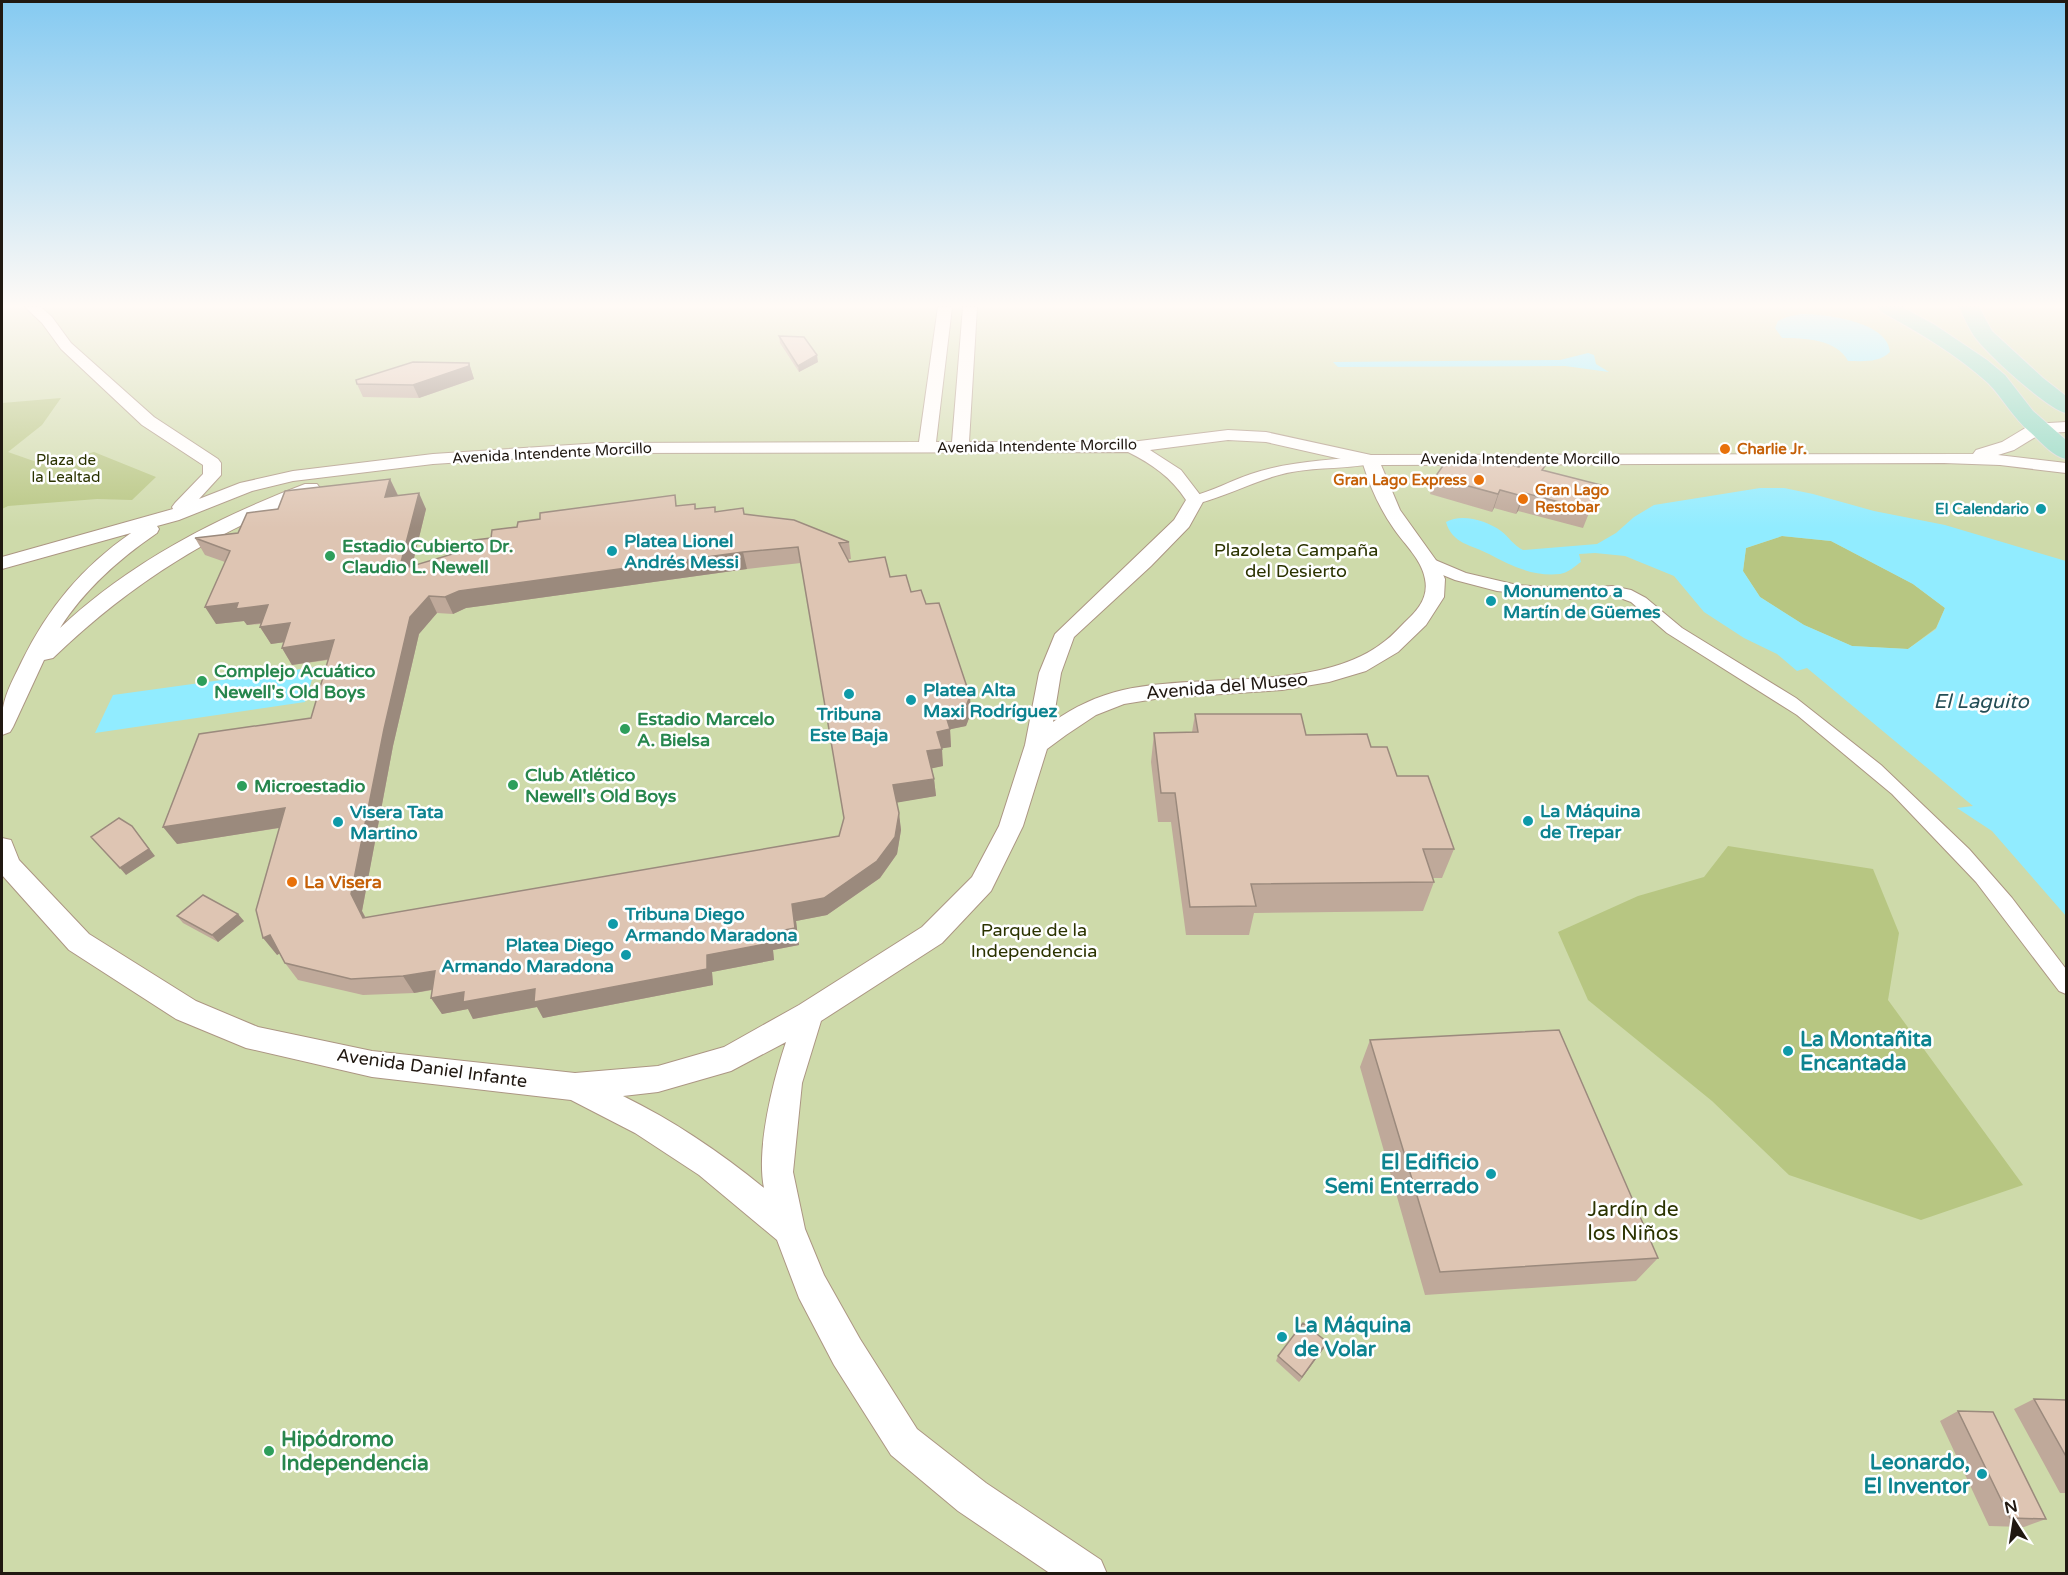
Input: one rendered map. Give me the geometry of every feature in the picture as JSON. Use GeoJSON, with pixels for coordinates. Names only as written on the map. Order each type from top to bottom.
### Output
{"type":"FeatureCollection","features":[{"type":"Feature","properties":{"kind":"main road"},"geometry":{"type":"LineString","coordinates":[[1997,380],[2025,416],[2067,452]]}},
{"type":"Feature","properties":{"kind":"main road"},"geometry":{"type":"LineString","coordinates":[[2032,380],[2067,406]]}},
{"type":"Feature","properties":{"kind":"street"},"geometry":{"type":"LineString","coordinates":[[2,727],[9,705],[48,629],[69,599],[128,543],[172,516],[200,490],[212,475],[212,463],[148,422],[102,380]]}},
{"type":"Feature","properties":{"kind":"street"},"geometry":{"type":"LineString","coordinates":[[927,447],[936,380]]}},
{"type":"Feature","properties":{"kind":"street"},"geometry":{"type":"LineString","coordinates":[[960,447],[965,380]]}},
{"type":"Feature","properties":{"kind":"street"},"geometry":{"type":"LineString","coordinates":[[2038,428],[2067,427]]}},
{"type":"Feature","properties":{"kind":"street","name":"Avenida Intendente Morcillo"},"geometry":{"type":"LineString","coordinates":[[1944,458],[1988,454],[2008,446],[2038,428]]}},
{"type":"Feature","properties":{"kind":"street","name":"Avenida Intendente Morcillo"},"geometry":{"type":"LineString","coordinates":[[172,516],[246,487],[293,476],[433,459],[601,448],[1131,447],[1228,435],[1266,437],[1371,460],[1944,458],[2011,461],[2067,468]]}},
{"type":"Feature","properties":{"kind":"street"},"geometry":{"type":"LineString","coordinates":[[1131,447],[1163,463],[1181,478],[1195,500]]}},
{"type":"Feature","properties":{"kind":"street"},"geometry":{"type":"LineString","coordinates":[[29,669],[76,622],[182,545],[280,499],[323,483],[433,459]]}},
{"type":"Feature","properties":{"kind":"street"},"geometry":{"type":"LineString","coordinates":[[575,1087],[658,1079],[731,1058],[809,1014],[932,935],[982,884],[1011,826],[1037,745],[1050,673],[1065,634],[1182,523],[1195,500],[1219,494],[1255,477],[1293,468],[1371,460],[1377,484],[1401,527],[1428,561],[1446,572],[1469,581],[1539,592],[1574,594],[1604,590],[1626,593],[1646,604],[1663,622],[1685,638],[1802,710],[1860,756],[1932,823],[1985,879],[2067,985]]}},
{"type":"Feature","properties":{"kind":"street"},"geometry":{"type":"LineString","coordinates":[[2,563],[172,516]]}},
{"type":"Feature","properties":{"kind":"street","name":"Avenida del Museo"},"geometry":{"type":"LineString","coordinates":[[1037,745],[1078,713],[1122,697],[1177,688],[1269,684],[1323,677],[1374,659],[1408,635],[1428,610],[1436,588],[1428,561]]}},
{"type":"Feature","properties":{"kind":"street","name":"Avenida Daniel Infante"},"geometry":{"type":"LineString","coordinates":[[2,847],[8,865],[80,942],[186,1010],[256,1039],[372,1064],[575,1087]]}},
{"type":"Feature","properties":{"kind":"street"},"geometry":{"type":"LineString","coordinates":[[809,1014],[787,1083],[777,1172],[789,1229],[811,1286],[847,1352],[903,1442],[972,1497],[1087,1574]]}},
{"type":"Feature","properties":{"kind":"street"},"geometry":{"type":"LineString","coordinates":[[575,1087],[646,1123],[710,1164],[789,1229]]}},
{"type":"Feature","properties":{"kind":"green space","name":"Parque de la Independencia"},"geometry":{"type":"Polygon","coordinates":[[[2,380],[2066,380],[2066,1573],[2,1574],[2,380]]]}},
{"type":"Feature","properties":{"kind":"green space","name":"Plaza de la Lealtad"},"geometry":{"type":"Polygon","coordinates":[[[61,398],[42,425],[8,452],[45,465],[94,452],[156,477],[132,500],[97,499],[8,506],[2,509],[2,403],[61,398]]]}},
{"type":"Feature","properties":{"kind":"green space"},"geometry":{"type":"Polygon","coordinates":[[[1782,536],[1831,541],[1913,584],[1945,608],[1936,628],[1908,649],[1852,646],[1804,625],[1760,597],[1743,571],[1746,548],[1782,536]]]}},
{"type":"Feature","properties":{"kind":"green space","name":"La Montañita Encantada"},"geometry":{"type":"Polygon","coordinates":[[[1728,846],[1873,869],[1899,933],[1888,1000],[2023,1185],[1921,1220],[1789,1175],[1712,1101],[1588,1000],[1558,932],[1638,896],[1704,877],[1728,846]]]}},
{"type":"Feature","properties":{"kind":"water","name":"El Laguito"},"geometry":{"type":"Polygon","coordinates":[[[1760,488],[1784,488],[1874,511],[1945,525],[2066,561],[2066,916],[1992,831],[1957,808],[1973,806],[1807,668],[1797,671],[1777,654],[1744,638],[1704,612],[1674,576],[1625,556],[1595,553],[1579,554],[1581,562],[1563,573],[1532,572],[1463,543],[1453,535],[1446,522],[1459,518],[1482,521],[1501,531],[1523,550],[1597,544],[1654,505],[1760,488]],[[1782,536],[1746,548],[1743,571],[1760,597],[1804,625],[1852,646],[1908,649],[1936,629],[1945,608],[1913,584],[1831,541],[1782,536]]]}},
{"type":"Feature","properties":{"kind":"water"},"geometry":{"type":"Polygon","coordinates":[[[316,667],[305,702],[95,733],[113,695],[316,667]]]}},
{"type":"Feature","properties":{"kind":"building"},"geometry":{"type":"Polygon","coordinates":[[[356,380],[426,380],[413,385],[357,384],[356,380]]]}},
{"type":"Feature","properties":{"kind":"building"},"geometry":{"type":"Polygon","coordinates":[[[1447,460],[1494,460],[1519,467],[1523,460],[1545,466],[1542,470],[1601,485],[1590,510],[1525,493],[1522,496],[1500,490],[1498,494],[1435,477],[1447,460]]]}},
{"type":"Feature","properties":{"kind":"building"},"geometry":{"type":"Polygon","coordinates":[[[390,479],[385,497],[419,493],[399,570],[456,553],[458,542],[491,538],[492,530],[517,527],[518,522],[540,519],[540,513],[675,495],[676,506],[695,504],[695,509],[715,507],[715,512],[743,508],[744,514],[794,520],[849,542],[839,543],[849,562],[885,557],[890,577],[906,575],[911,592],[921,590],[926,604],[939,603],[970,696],[965,709],[945,713],[950,729],[937,732],[942,749],[927,751],[934,779],[893,785],[899,813],[895,837],[877,861],[824,898],[792,904],[795,928],[769,933],[770,943],[707,955],[707,969],[534,1002],[535,989],[463,1002],[464,992],[431,998],[435,971],[403,976],[351,979],[285,963],[270,935],[263,938],[256,910],[285,808],[163,827],[199,734],[311,718],[334,640],[282,648],[290,623],[260,627],[268,605],[236,609],[238,603],[205,607],[230,551],[195,538],[238,533],[247,513],[278,509],[285,491],[390,479]],[[798,547],[743,552],[459,591],[445,597],[429,596],[410,617],[384,729],[351,894],[363,918],[839,836],[844,818],[798,547]]]}},
{"type":"Feature","properties":{"kind":"building"},"geometry":{"type":"Polygon","coordinates":[[[1195,714],[1301,714],[1306,735],[1367,734],[1371,747],[1387,747],[1397,776],[1428,776],[1454,849],[1423,849],[1434,882],[1251,884],[1256,906],[1190,907],[1175,793],[1161,793],[1154,733],[1198,732],[1195,714]]]}},
{"type":"Feature","properties":{"kind":"building"},"geometry":{"type":"Polygon","coordinates":[[[119,818],[132,826],[149,849],[120,868],[91,837],[119,818]]]}},
{"type":"Feature","properties":{"kind":"building"},"geometry":{"type":"Polygon","coordinates":[[[203,895],[238,914],[212,935],[177,916],[203,895]]]}},
{"type":"Feature","properties":{"kind":"building","name":"El Edificio Semi Enterrado"},"geometry":{"type":"Polygon","coordinates":[[[1559,1030],[1658,1258],[1440,1272],[1370,1040],[1559,1030]]]}},
{"type":"Feature","properties":{"kind":"building"},"geometry":{"type":"Polygon","coordinates":[[[1303,1323],[1327,1342],[1302,1377],[1278,1356],[1303,1323]]]}},
{"type":"Feature","properties":{"kind":"building"},"geometry":{"type":"Polygon","coordinates":[[[2034,1399],[2067,1400],[2067,1458],[2034,1399]]]}},
{"type":"Feature","properties":{"kind":"building"},"geometry":{"type":"Polygon","coordinates":[[[1958,1411],[1993,1412],[2046,1519],[2010,1518],[1958,1411]]]}},
{"type":"Feature","properties":{"kind":"place","name":"Charlie Jr."},"geometry":{"type":"Point","coordinates":[1725,449]}},
{"type":"Feature","properties":{"kind":"place","name":"Gran Lago Express"},"geometry":{"type":"Point","coordinates":[1479,480]}},
{"type":"Feature","properties":{"kind":"place","name":"Gran Lago Restobar"},"geometry":{"type":"Point","coordinates":[1523,499]}},
{"type":"Feature","properties":{"kind":"place","name":"El Calendario"},"geometry":{"type":"Point","coordinates":[2041,509]}},
{"type":"Feature","properties":{"kind":"place","name":"Platea Lionel Andrés Messi"},"geometry":{"type":"Point","coordinates":[612,551]}},
{"type":"Feature","properties":{"kind":"place","name":"Estadio Cubierto Dr. Claudio L. Newell"},"geometry":{"type":"Point","coordinates":[330,556]}},
{"type":"Feature","properties":{"kind":"place","name":"Monumento a Martín de Güemes"},"geometry":{"type":"Point","coordinates":[1491,601]}},
{"type":"Feature","properties":{"kind":"place","name":"Complejo Acuático Newell's Old Boys"},"geometry":{"type":"Point","coordinates":[202,681]}},
{"type":"Feature","properties":{"kind":"place","name":"Tribuna Este Baja"},"geometry":{"type":"Point","coordinates":[849,694]}},
{"type":"Feature","properties":{"kind":"place","name":"Platea Alta Maxi Rodríguez"},"geometry":{"type":"Point","coordinates":[911,700]}},
{"type":"Feature","properties":{"kind":"place","name":"Estadio Marcelo A. Bielsa"},"geometry":{"type":"Point","coordinates":[625,729]}},
{"type":"Feature","properties":{"kind":"place","name":"Club Atlético Newell's Old Boys"},"geometry":{"type":"Point","coordinates":[513,785]}},
{"type":"Feature","properties":{"kind":"place","name":"Microestadio"},"geometry":{"type":"Point","coordinates":[242,786]}},
{"type":"Feature","properties":{"kind":"place","name":"La Máquina de Trepar"},"geometry":{"type":"Point","coordinates":[1528,821]}},
{"type":"Feature","properties":{"kind":"place","name":"Visera Tata Martino"},"geometry":{"type":"Point","coordinates":[338,822]}},
{"type":"Feature","properties":{"kind":"place","name":"La Visera"},"geometry":{"type":"Point","coordinates":[292,882]}},
{"type":"Feature","properties":{"kind":"place","name":"Tribuna Diego Armando Maradona"},"geometry":{"type":"Point","coordinates":[613,924]}},
{"type":"Feature","properties":{"kind":"place","name":"Platea Diego Armando Maradona"},"geometry":{"type":"Point","coordinates":[626,955]}},
{"type":"Feature","properties":{"kind":"place","name":"La Montañita Encantada"},"geometry":{"type":"Point","coordinates":[1788,1051]}},
{"type":"Feature","properties":{"kind":"place","name":"El Edificio Semi Enterrado"},"geometry":{"type":"Point","coordinates":[1491,1174]}},
{"type":"Feature","properties":{"kind":"place","name":"La Máquina de Volar"},"geometry":{"type":"Point","coordinates":[1282,1337]}},
{"type":"Feature","properties":{"kind":"place","name":"Hipódromo Independencia"},"geometry":{"type":"Point","coordinates":[269,1451]}},
{"type":"Feature","properties":{"kind":"place","name":"Leonardo, El Inventor"},"geometry":{"type":"Point","coordinates":[1982,1474]}},
{"type":"Feature","properties":{"kind":"park label","name":"Plazoleta Campaña del Desierto"},"geometry":{"type":"Point","coordinates":[1296,560]}},
{"type":"Feature","properties":{"kind":"park label","name":"Jardín de los Niños"},"geometry":{"type":"Point","coordinates":[1633,1221]}}]}
